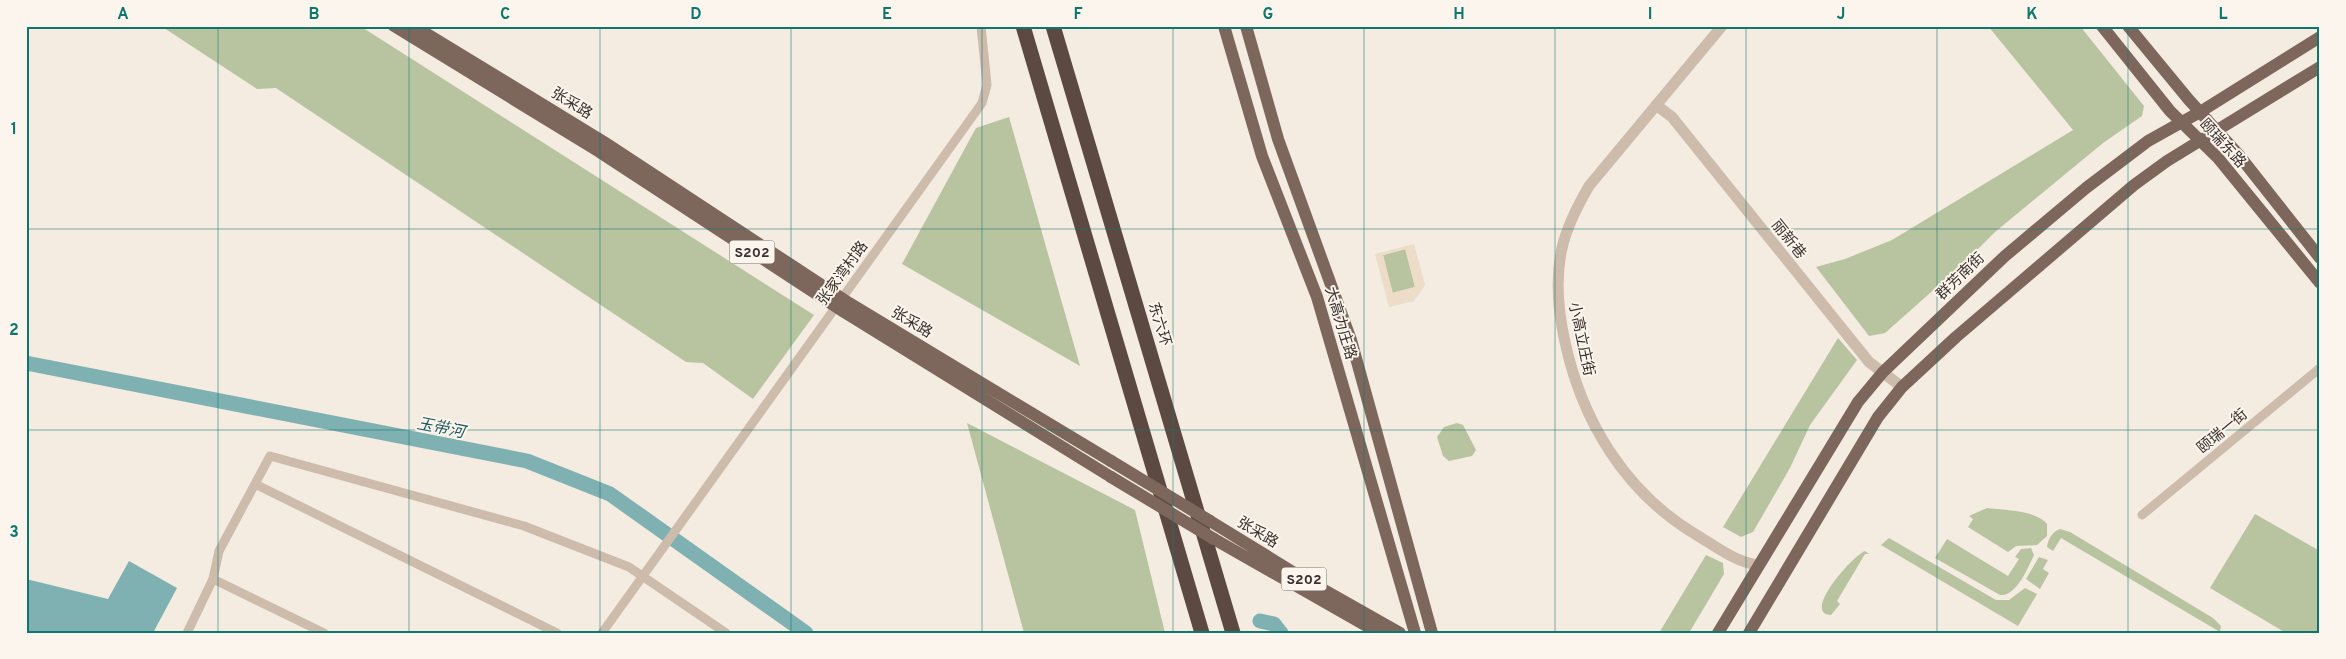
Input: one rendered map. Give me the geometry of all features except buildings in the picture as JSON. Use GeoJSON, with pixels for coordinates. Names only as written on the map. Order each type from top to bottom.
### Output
{"type":"FeatureCollection","features":[{"type":"Feature","properties":{"kind":"highway"},"geometry":{"type":"LineString","coordinates":[[1024,26],[1202,633]]}},
{"type":"Feature","properties":{"kind":"highway","name":"东六环"},"geometry":{"type":"LineString","coordinates":[[1054,28],[1233,633]]}},
{"type":"Feature","properties":{"kind":"main road","name":"张采路"},"geometry":{"type":"LineString","coordinates":[[394,26],[838,302],[1111,478],[1379,633]]}},
{"type":"Feature","properties":{"kind":"main road","name":"张采路"},"geometry":{"type":"LineString","coordinates":[[414,26],[611,147],[838,302],[1110,461],[1301,577],[1400,633]]}},
{"type":"Feature","properties":{"kind":"main road","name":"大高力庄路"},"geometry":{"type":"LineString","coordinates":[[1224,26],[1262,156],[1317,297],[1415,633]]}},
{"type":"Feature","properties":{"kind":"main road","name":"大高力庄路"},"geometry":{"type":"LineString","coordinates":[[1246,26],[1278,139],[1350,340],[1420,584],[1432,633]]}},
{"type":"Feature","properties":{"kind":"main road","name":"颐瑞东路"},"geometry":{"type":"LineString","coordinates":[[2102,26],[2170,111],[2218,158],[2320,283]]}},
{"type":"Feature","properties":{"kind":"main road","name":"颐瑞东路"},"geometry":{"type":"LineString","coordinates":[[2128,26],[2218,131],[2320,258]]}},
{"type":"Feature","properties":{"kind":"main road","name":"群芳南街"},"geometry":{"type":"LineString","coordinates":[[1718,633],[1858,402],[1883,372],[2019,244],[2086,188],[2148,141],[2200,112],[2320,37]]}},
{"type":"Feature","properties":{"kind":"main road"},"geometry":{"type":"LineString","coordinates":[[1749,633],[1878,417],[1902,387],[1956,337],[2134,185],[2200,141],[2320,67]]}},
{"type":"Feature","properties":{"kind":"main road"},"geometry":{"type":"LineString","coordinates":[[1402,591],[1410,596],[1415,594],[1420,584]]}},
{"type":"Feature","properties":{"kind":"street","name":"小高立庄街"},"geometry":{"type":"LineString","coordinates":[[1722,26],[1589,186],[1574,212],[1562,247],[1558,277],[1558,308],[1578,392],[1589,418],[1605,446],[1629,479],[1680,525],[1742,563],[1758,565]]}},
{"type":"Feature","properties":{"kind":"street","name":"张家湾村路"},"geometry":{"type":"LineString","coordinates":[[602,633],[982,103],[988,85],[982,29]]}},
{"type":"Feature","properties":{"kind":"street","name":"丽新巷"},"geometry":{"type":"LineString","coordinates":[[1656,105],[1672,117],[1865,357],[1902,387]]}},
{"type":"Feature","properties":{"kind":"street","name":"颐瑞一街"},"geometry":{"type":"LineString","coordinates":[[2142,515],[2320,368]]}},
{"type":"Feature","properties":{"kind":"street"},"geometry":{"type":"LineString","coordinates":[[187,633],[213,579],[220,551],[270,456],[524,526],[629,567],[644,575],[726,633]]}},
{"type":"Feature","properties":{"kind":"street"},"geometry":{"type":"LineString","coordinates":[[255,484],[557,633]]}},
{"type":"Feature","properties":{"kind":"street"},"geometry":{"type":"LineString","coordinates":[[213,579],[324,633]]}},
{"type":"Feature","properties":{"kind":"green space"},"geometry":{"type":"Polygon","coordinates":[[[161,26],[360,26],[814,315],[753,399],[703,363],[686,362],[276,88],[257,89],[161,26]]]}},
{"type":"Feature","properties":{"kind":"green space"},"geometry":{"type":"Polygon","coordinates":[[[1988,26],[2080,26],[2144,106],[2142,116],[2103,143],[1995,232],[1965,262],[1885,333],[1869,336],[1816,267],[1845,259],[1892,240],[2073,130],[1988,26]]]}},
{"type":"Feature","properties":{"kind":"green space"},"geometry":{"type":"Polygon","coordinates":[[[1009,117],[1080,366],[902,264],[976,128],[1009,117]]]}},
{"type":"Feature","properties":{"kind":"green space"},"geometry":{"type":"Polygon","coordinates":[[[1406,249],[1415,287],[1392,293],[1383,255],[1406,249]]]}},
{"type":"Feature","properties":{"kind":"green space"},"geometry":{"type":"Polygon","coordinates":[[[1838,338],[1857,360],[1810,425],[1790,468],[1753,532],[1741,537],[1723,527],[1838,338]]]}},
{"type":"Feature","properties":{"kind":"green space"},"geometry":{"type":"Polygon","coordinates":[[[967,423],[1135,510],[1165,633],[1024,633],[967,423]]]}},
{"type":"Feature","properties":{"kind":"green space"},"geometry":{"type":"Polygon","coordinates":[[[1457,423],[1463,425],[1476,450],[1472,456],[1449,461],[1443,456],[1437,437],[1444,427],[1457,423]]]}},
{"type":"Feature","properties":{"kind":"green space"},"geometry":{"type":"Polygon","coordinates":[[[1987,508],[2027,513],[2042,519],[2047,524],[2047,536],[2037,545],[2016,546],[2008,552],[1968,527],[1973,519],[1969,516],[1987,508]]]}},
{"type":"Feature","properties":{"kind":"green space"},"geometry":{"type":"Polygon","coordinates":[[[2255,514],[2320,551],[2320,633],[2286,633],[2210,588],[2255,514]]]}},
{"type":"Feature","properties":{"kind":"green space"},"geometry":{"type":"Polygon","coordinates":[[[2060,529],[2070,532],[2213,618],[2221,626],[2220,632],[2061,538],[2053,551],[2047,547],[2048,541],[2053,533],[2060,529]]]}},
{"type":"Feature","properties":{"kind":"green space"},"geometry":{"type":"Polygon","coordinates":[[[1889,538],[1996,600],[2009,600],[2025,588],[2037,594],[2018,626],[1881,545],[1889,538]]]}},
{"type":"Feature","properties":{"kind":"green space"},"geometry":{"type":"Polygon","coordinates":[[[1947,539],[2008,576],[2019,559],[2015,557],[2021,549],[2031,548],[2034,555],[2016,587],[2006,594],[2000,595],[1935,558],[1947,539]]]}},
{"type":"Feature","properties":{"kind":"green space"},"geometry":{"type":"Polygon","coordinates":[[[1865,551],[1869,554],[1865,554],[1837,601],[1840,604],[1831,615],[1823,612],[1822,605],[1825,595],[1832,584],[1850,563],[1865,551]]]}},
{"type":"Feature","properties":{"kind":"green space"},"geometry":{"type":"Polygon","coordinates":[[[1706,555],[1723,563],[1724,574],[1689,633],[1659,633],[1706,555]]]}},
{"type":"Feature","properties":{"kind":"green space"},"geometry":{"type":"Polygon","coordinates":[[[2039,557],[2048,560],[2043,569],[2049,573],[2040,589],[2026,579],[2039,557]]]}},
{"type":"Feature","properties":{"kind":"shaded area"},"geometry":{"type":"Polygon","coordinates":[[[1414,244],[1425,285],[1414,301],[1389,307],[1375,254],[1414,244]],[[1405,249],[1383,255],[1393,293],[1415,287],[1405,249]]]}},
{"type":"Feature","properties":{"kind":"water"},"geometry":{"type":"Polygon","coordinates":[[[129,561],[177,588],[153,633],[26,633],[26,579],[108,599],[129,561]]]}},
{"type":"Feature","properties":{"kind":"waterway","name":"玉带河"},"geometry":{"type":"LineString","coordinates":[[26,363],[527,461],[610,494],[806,633]]}},
{"type":"Feature","properties":{"kind":"waterway","name":"玉带河"},"geometry":{"type":"LineString","coordinates":[[1260,621],[1274,624],[1281,633]]}}]}
